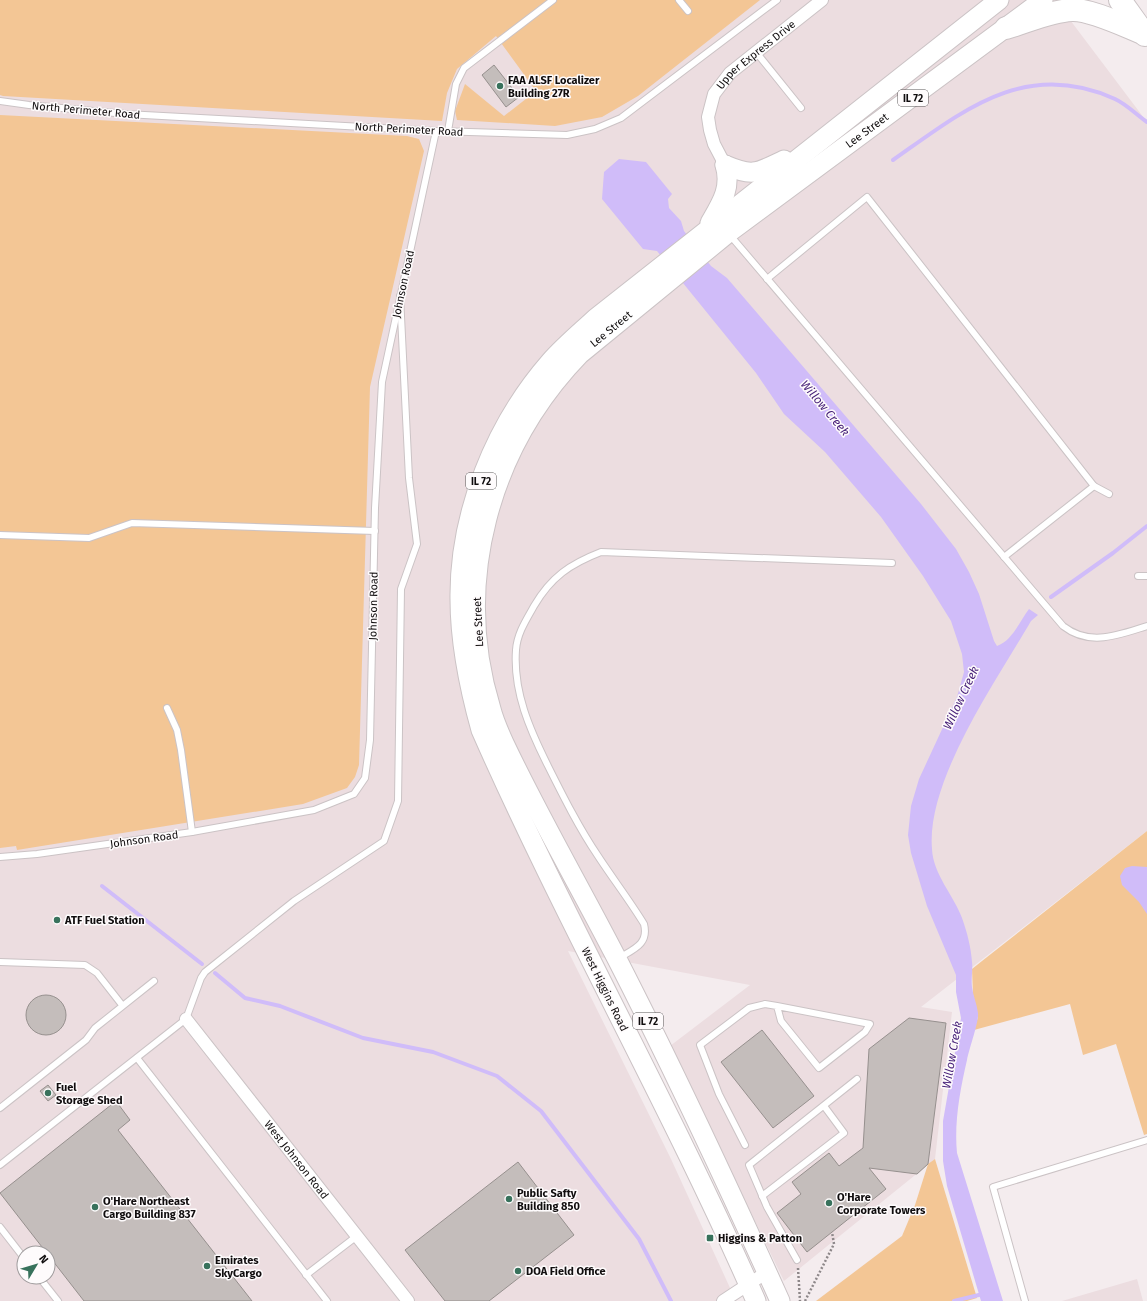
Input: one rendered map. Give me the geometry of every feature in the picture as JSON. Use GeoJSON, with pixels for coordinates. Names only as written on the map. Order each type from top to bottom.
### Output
{"type":"FeatureCollection","features":[{"type":"Feature","properties":{"kind":"highway"},"geometry":{"type":"LineString","coordinates":[[1120,0],[1146,36]]}},
{"type":"Feature","properties":{"kind":"highway"},"geometry":{"type":"LineString","coordinates":[[1006,28],[1048,15],[1073,10],[1104,17],[1146,36]]}},
{"type":"Feature","properties":{"kind":"main road","name":"Lee Street"},"geometry":{"type":"LineString","coordinates":[[519,775],[504,743],[491,709],[477,639],[476,594],[478,556],[490,503],[502,469],[520,434],[561,374],[580,354],[670,269],[701,241],[816,145],[999,0]]}},
{"type":"Feature","properties":{"kind":"main road","name":"IL 72"},"geometry":{"type":"LineString","coordinates":[[1006,28],[1043,0]]}},
{"type":"Feature","properties":{"kind":"main road","name":"Lee Street"},"geometry":{"type":"LineString","coordinates":[[701,241],[728,233],[1006,28]]}},
{"type":"Feature","properties":{"kind":"main road"},"geometry":{"type":"LineString","coordinates":[[725,165],[744,173],[756,173],[816,145]]}},
{"type":"Feature","properties":{"kind":"main road"},"geometry":{"type":"LineString","coordinates":[[701,241],[725,195],[728,175],[725,165]]}},
{"type":"Feature","properties":{"kind":"main road","name":"Lee Street"},"geometry":{"type":"LineString","coordinates":[[496,764],[481,730],[470,693],[461,631],[460,597],[463,554],[478,490],[506,426],[529,390],[550,362],[596,318],[670,269]]}},
{"type":"Feature","properties":{"kind":"main road","name":"West Higgins Road"},"geometry":{"type":"LineString","coordinates":[[496,764],[628,1037],[666,1109],[756,1301]]}},
{"type":"Feature","properties":{"kind":"main road","name":"West Higgins Road"},"geometry":{"type":"LineString","coordinates":[[519,775],[617,959],[725,1178],[780,1301]]}},
{"type":"Feature","properties":{"kind":"street","name":"Upper Express Drive"},"geometry":{"type":"LineString","coordinates":[[725,165],[714,144],[710,130],[708,117],[714,94],[730,73],[822,0]]}},
{"type":"Feature","properties":{"kind":"street","name":"West Johnson Road"},"geometry":{"type":"LineString","coordinates":[[186,1018],[408,1301]]}},
{"type":"Feature","properties":{"kind":"street"},"geometry":{"type":"LineString","coordinates":[[723,1301],[767,1272]]}},
{"type":"Feature","properties":{"kind":"lane"},"geometry":{"type":"LineString","coordinates":[[448,131],[456,84],[464,68],[552,0]]}},
{"type":"Feature","properties":{"kind":"lane"},"geometry":{"type":"LineString","coordinates":[[679,0],[688,11]]}},
{"type":"Feature","properties":{"kind":"lane","name":"North Perimeter Road"},"geometry":{"type":"LineString","coordinates":[[0,101],[126,114],[448,131],[567,135],[596,129],[621,118],[777,0]]}},
{"type":"Feature","properties":{"kind":"lane"},"geometry":{"type":"LineString","coordinates":[[756,52],[802,108]]}},
{"type":"Feature","properties":{"kind":"lane","name":"Johnson Road"},"geometry":{"type":"LineString","coordinates":[[0,857],[72,849],[192,832],[314,810],[354,794],[365,778],[370,740],[375,531],[382,382],[436,130]]}},
{"type":"Feature","properties":{"kind":"lane"},"geometry":{"type":"LineString","coordinates":[[767,279],[867,197],[1094,486],[1109,494]]}},
{"type":"Feature","properties":{"kind":"lane"},"geometry":{"type":"LineString","coordinates":[[728,233],[1063,626],[1073,634],[1102,638],[1147,626]]}},
{"type":"Feature","properties":{"kind":"lane"},"geometry":{"type":"LineString","coordinates":[[0,1165],[186,1018],[204,972],[294,901],[384,841],[398,801],[401,589],[417,544],[409,478],[400,296]]}},
{"type":"Feature","properties":{"kind":"lane"},"geometry":{"type":"LineString","coordinates":[[1004,557],[1094,486]]}},
{"type":"Feature","properties":{"kind":"lane"},"geometry":{"type":"LineString","coordinates":[[0,535],[89,538],[132,523],[375,531]]}},
{"type":"Feature","properties":{"kind":"lane"},"geometry":{"type":"LineString","coordinates":[[617,959],[642,943],[647,933],[644,924],[597,855],[559,789],[533,736],[520,693],[517,678],[516,649],[522,625],[538,600],[557,577],[579,561],[601,552],[892,562]]}},
{"type":"Feature","properties":{"kind":"lane"},"geometry":{"type":"LineString","coordinates":[[1138,576],[1147,576]]}},
{"type":"Feature","properties":{"kind":"lane"},"geometry":{"type":"LineString","coordinates":[[167,708],[177,730],[192,832]]}},
{"type":"Feature","properties":{"kind":"lane"},"geometry":{"type":"LineString","coordinates":[[0,962],[85,965],[97,973],[122,1005]]}},
{"type":"Feature","properties":{"kind":"lane"},"geometry":{"type":"LineString","coordinates":[[0,1108],[86,1040],[95,1028],[154,981]]}},
{"type":"Feature","properties":{"kind":"lane"},"geometry":{"type":"LineString","coordinates":[[745,1144],[719,1094],[700,1045],[749,1008],[765,1004],[777,1006],[862,1023],[870,1024],[865,1032],[819,1068],[781,1021],[777,1006]]}},
{"type":"Feature","properties":{"kind":"lane"},"geometry":{"type":"LineString","coordinates":[[137,1058],[327,1301]]}},
{"type":"Feature","properties":{"kind":"lane"},"geometry":{"type":"LineString","coordinates":[[798,1260],[762,1196],[749,1165],[857,1080]]}},
{"type":"Feature","properties":{"kind":"lane"},"geometry":{"type":"LineString","coordinates":[[762,1196],[844,1133],[824,1106]]}},
{"type":"Feature","properties":{"kind":"lane"},"geometry":{"type":"LineString","coordinates":[[1025,1301],[993,1187],[1147,1140]]}},
{"type":"Feature","properties":{"kind":"lane"},"geometry":{"type":"LineString","coordinates":[[0,1227],[16,1248]]}},
{"type":"Feature","properties":{"kind":"lane"},"geometry":{"type":"LineString","coordinates":[[306,1275],[357,1236]]}},
{"type":"Feature","properties":{"kind":"lane"},"geometry":{"type":"LineString","coordinates":[[45,1285],[58,1301]]}},
{"type":"Feature","properties":{"kind":"path"},"geometry":{"type":"LineString","coordinates":[[805,1301],[834,1244],[832,1232]]}},
{"type":"Feature","properties":{"kind":"path"},"geometry":{"type":"LineString","coordinates":[[798,1260],[800,1301]]}},
{"type":"Feature","properties":{"kind":"shaded area"},"geometry":{"type":"Polygon","coordinates":[[[0,0],[1055,0],[1147,122],[1147,831],[921,1007],[952,1012],[935,1159],[784,1281],[670,1046],[750,985],[568,951],[671,1159],[736,1301],[0,1301],[0,0]]]}},
{"type":"Feature","properties":{"kind":"shaded area"},"geometry":{"type":"Polygon","coordinates":[[[0,0],[760,0],[638,96],[602,117],[555,126],[457,120],[455,111],[465,84],[504,116],[536,91],[496,36],[457,69],[447,93],[442,121],[3,96],[0,95],[0,0]]]}},
{"type":"Feature","properties":{"kind":"shaded area"},"geometry":{"type":"Polygon","coordinates":[[[0,115],[407,136],[419,139],[424,151],[370,387],[359,765],[355,777],[347,788],[303,804],[17,850],[16,846],[0,848],[0,115]]]}},
{"type":"Feature","properties":{"kind":"shaded area"},"geometry":{"type":"Polygon","coordinates":[[[1147,831],[1147,1134],[1144,1135],[1116,1044],[1083,1055],[1070,1004],[974,1030],[978,1017],[973,995],[972,969],[1147,831]]]}},
{"type":"Feature","properties":{"kind":"shaded area"},"geometry":{"type":"Polygon","coordinates":[[[935,1159],[977,1298],[967,1301],[816,1301],[902,1236],[915,1205],[928,1164],[935,1159]]]}},
{"type":"Feature","properties":{"kind":"shaded area"},"geometry":{"type":"Polygon","coordinates":[[[1137,1279],[1143,1301],[1062,1301],[1137,1279]]]}},
{"type":"Feature","properties":{"kind":"water","name":"Willow Creek"},"geometry":{"type":"Polygon","coordinates":[[[619,159],[646,162],[672,194],[668,199],[669,208],[681,221],[684,231],[711,266],[727,278],[921,504],[956,549],[979,594],[997,646],[1007,640],[1029,609],[1038,615],[1031,621],[966,731],[940,793],[933,822],[933,858],[940,876],[962,918],[966,929],[970,945],[972,987],[978,1013],[977,1023],[964,1071],[960,1095],[956,1130],[957,1153],[1003,1301],[981,1301],[947,1186],[943,1161],[943,1121],[961,1018],[956,992],[956,975],[927,906],[911,853],[908,835],[911,806],[919,779],[957,697],[964,672],[962,654],[951,621],[923,576],[881,517],[825,452],[784,414],[756,373],[657,251],[643,249],[602,199],[604,172],[619,159]]]}},
{"type":"Feature","properties":{"kind":"water"},"geometry":{"type":"Polygon","coordinates":[[[1132,866],[1147,867],[1147,914],[1139,902],[1122,885],[1120,876],[1125,868],[1132,866]]]}},
{"type":"Feature","properties":{"kind":"building","name":"FAA ALSF Localizer Building 27R"},"geometry":{"type":"Polygon","coordinates":[[[494,65],[519,97],[506,107],[482,75],[494,65]]]}},
{"type":"Feature","properties":{"kind":"building"},"geometry":{"type":"Polygon","coordinates":[[[42,995],[50,995],[57,998],[63,1004],[66,1015],[63,1026],[57,1032],[50,1035],[42,1035],[35,1032],[29,1026],[26,1019],[26,1011],[29,1004],[35,998],[42,995]]]}},
{"type":"Feature","properties":{"kind":"building"},"geometry":{"type":"Polygon","coordinates":[[[909,1018],[946,1023],[928,1164],[917,1174],[869,1168],[886,1189],[807,1252],[777,1213],[801,1194],[792,1182],[829,1153],[839,1166],[863,1148],[869,1049],[909,1018]]]}},
{"type":"Feature","properties":{"kind":"building"},"geometry":{"type":"Polygon","coordinates":[[[762,1030],[814,1096],[773,1128],[721,1062],[762,1030]]]}},
{"type":"Feature","properties":{"kind":"building","name":"Fuel Storage Shed"},"geometry":{"type":"Polygon","coordinates":[[[48,1085],[56,1095],[48,1101],[40,1091],[48,1085]]]}},
{"type":"Feature","properties":{"kind":"building","name":"O'Hare Northeast Cargo Building 837"},"geometry":{"type":"Polygon","coordinates":[[[116,1101],[130,1120],[118,1130],[252,1301],[84,1301],[56,1265],[56,1245],[40,1245],[0,1193],[116,1101]]]}},
{"type":"Feature","properties":{"kind":"building","name":"Public Safty Building 850"},"geometry":{"type":"Polygon","coordinates":[[[518,1162],[574,1235],[489,1301],[445,1301],[405,1250],[518,1162]]]}},
{"type":"Feature","properties":{"kind":"waterway"},"geometry":{"type":"LineString","coordinates":[[893,160],[970,108],[996,96],[1024,87],[1052,84],[1082,88],[1119,101],[1147,122]]}},
{"type":"Feature","properties":{"kind":"waterway"},"geometry":{"type":"LineString","coordinates":[[1051,597],[1113,553],[1147,526]]}},
{"type":"Feature","properties":{"kind":"waterway"},"geometry":{"type":"LineString","coordinates":[[102,886],[202,964]]}},
{"type":"Feature","properties":{"kind":"waterway"},"geometry":{"type":"LineString","coordinates":[[215,973],[245,998],[280,1006],[363,1038],[433,1052],[497,1076],[541,1111],[639,1239],[671,1301]]}},
{"type":"Feature","properties":{"kind":"waterway"},"geometry":{"type":"LineString","coordinates":[[954,1301],[983,1294]]}},
{"type":"Feature","properties":{"kind":"place","name":"FAA ALSF Localizer Building 27R"},"geometry":{"type":"Point","coordinates":[500,86]}},
{"type":"Feature","properties":{"kind":"place","name":"ATF Fuel Station"},"geometry":{"type":"Point","coordinates":[57,920]}},
{"type":"Feature","properties":{"kind":"place","name":"Fuel Storage Shed"},"geometry":{"type":"Point","coordinates":[48,1093]}},
{"type":"Feature","properties":{"kind":"place","name":"Public Safty Building 850"},"geometry":{"type":"Point","coordinates":[509,1199]}},
{"type":"Feature","properties":{"kind":"place","name":"O'Hare Corporate Towers"},"geometry":{"type":"Point","coordinates":[829,1203]}},
{"type":"Feature","properties":{"kind":"place","name":"O'Hare Northeast Cargo Building 837"},"geometry":{"type":"Point","coordinates":[95,1207]}},
{"type":"Feature","properties":{"kind":"place","name":"Higgins & Patton"},"geometry":{"type":"Point","coordinates":[710,1238]}},
{"type":"Feature","properties":{"kind":"place","name":"Emirates SkyCargo"},"geometry":{"type":"Point","coordinates":[207,1266]}},
{"type":"Feature","properties":{"kind":"place","name":"DOA Field Office"},"geometry":{"type":"Point","coordinates":[518,1271]}}]}
